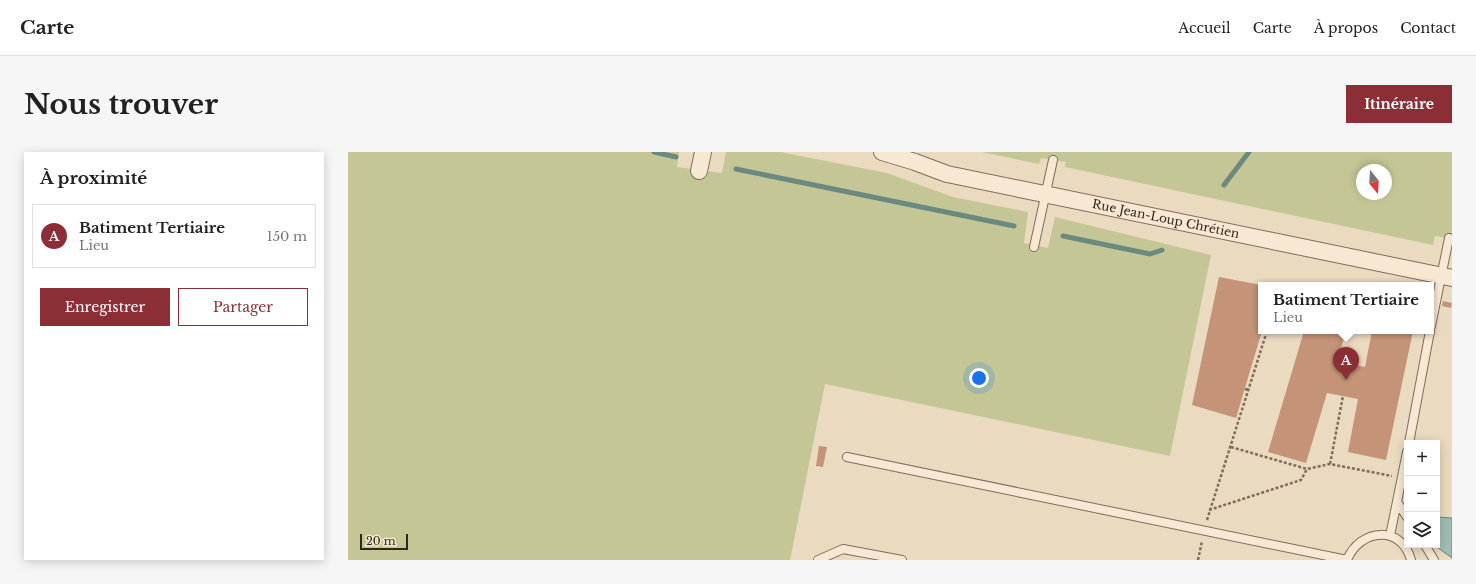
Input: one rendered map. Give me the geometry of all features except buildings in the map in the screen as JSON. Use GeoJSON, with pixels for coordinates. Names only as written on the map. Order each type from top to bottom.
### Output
{"type":"FeatureCollection","features":[{"type":"Feature","properties":{"kind":"street"},"geometry":{"type":"LineString","coordinates":[[699,171],[703,152]]}},
{"type":"Feature","properties":{"kind":"street","name":"Rue Jean-Loup Chrétien"},"geometry":{"type":"LineString","coordinates":[[882,152],[947,174],[1446,277]]}},
{"type":"Feature","properties":{"kind":"lane"},"geometry":{"type":"LineString","coordinates":[[1034,247],[1053,160]]}},
{"type":"Feature","properties":{"kind":"lane"},"geometry":{"type":"LineString","coordinates":[[1434,316],[1446,277],[1448,238]]}},
{"type":"Feature","properties":{"kind":"lane"},"geometry":{"type":"LineString","coordinates":[[1410,440],[1429,334]]}},
{"type":"Feature","properties":{"kind":"lane"},"geometry":{"type":"LineString","coordinates":[[848,457],[1347,560],[1351,550],[1358,542],[1368,536],[1379,534],[1390,536],[1398,540],[1405,547],[1411,560]]}},
{"type":"Feature","properties":{"kind":"lane"},"geometry":{"type":"LineString","coordinates":[[1390,536],[1404,468]]}},
{"type":"Feature","properties":{"kind":"lane"},"geometry":{"type":"LineString","coordinates":[[1397,502],[1404,512]]}},
{"type":"Feature","properties":{"kind":"lane"},"geometry":{"type":"LineString","coordinates":[[1427,548],[1434,560]]}},
{"type":"Feature","properties":{"kind":"lane"},"geometry":{"type":"LineString","coordinates":[[818,560],[844,549],[902,560]]}},
{"type":"Feature","properties":{"kind":"path"},"geometry":{"type":"LineString","coordinates":[[1198,560],[1209,510],[1231,447],[1266,334]]}},
{"type":"Feature","properties":{"kind":"path"},"geometry":{"type":"LineString","coordinates":[[1245,389],[1249,390]]}},
{"type":"Feature","properties":{"kind":"path"},"geometry":{"type":"LineString","coordinates":[[1330,464],[1343,396]]}},
{"type":"Feature","properties":{"kind":"path"},"geometry":{"type":"LineString","coordinates":[[1231,447],[1307,470],[1330,464],[1402,478]]}},
{"type":"Feature","properties":{"kind":"path"},"geometry":{"type":"LineString","coordinates":[[1209,510],[1301,480],[1307,470]]}},
{"type":"Feature","properties":{"kind":"green space"},"geometry":{"type":"Polygon","coordinates":[[[348,152],[679,152],[677,167],[722,173],[726,152],[780,152],[887,173],[953,197],[1028,212],[1024,243],[1048,248],[1055,217],[1211,255],[1170,456],[825,384],[790,560],[348,560],[348,152]]]}},
{"type":"Feature","properties":{"kind":"green space"},"geometry":{"type":"Polygon","coordinates":[[[982,152],[1452,152],[1452,239],[1435,236],[1433,245],[1065,167],[1066,162],[1041,158],[1039,164],[982,152]]]}},
{"type":"Feature","properties":{"kind":"water"},"geometry":{"type":"Polygon","coordinates":[[[1440,517],[1452,518],[1452,558],[1438,548],[1440,548],[1440,517]]]}},
{"type":"Feature","properties":{"kind":"waterway"},"geometry":{"type":"LineString","coordinates":[[654,152],[676,157]]}},
{"type":"Feature","properties":{"kind":"waterway"},"geometry":{"type":"LineString","coordinates":[[1224,185],[1249,152]]}},
{"type":"Feature","properties":{"kind":"waterway"},"geometry":{"type":"LineString","coordinates":[[736,169],[1014,226]]}},
{"type":"Feature","properties":{"kind":"waterway"},"geometry":{"type":"LineString","coordinates":[[1063,236],[1150,254],[1162,250]]}},
{"type":"Feature","properties":{"kind":"place","name":"Batiment Tertiaire"},"geometry":{"type":"Point","coordinates":[1346,380]}}]}
